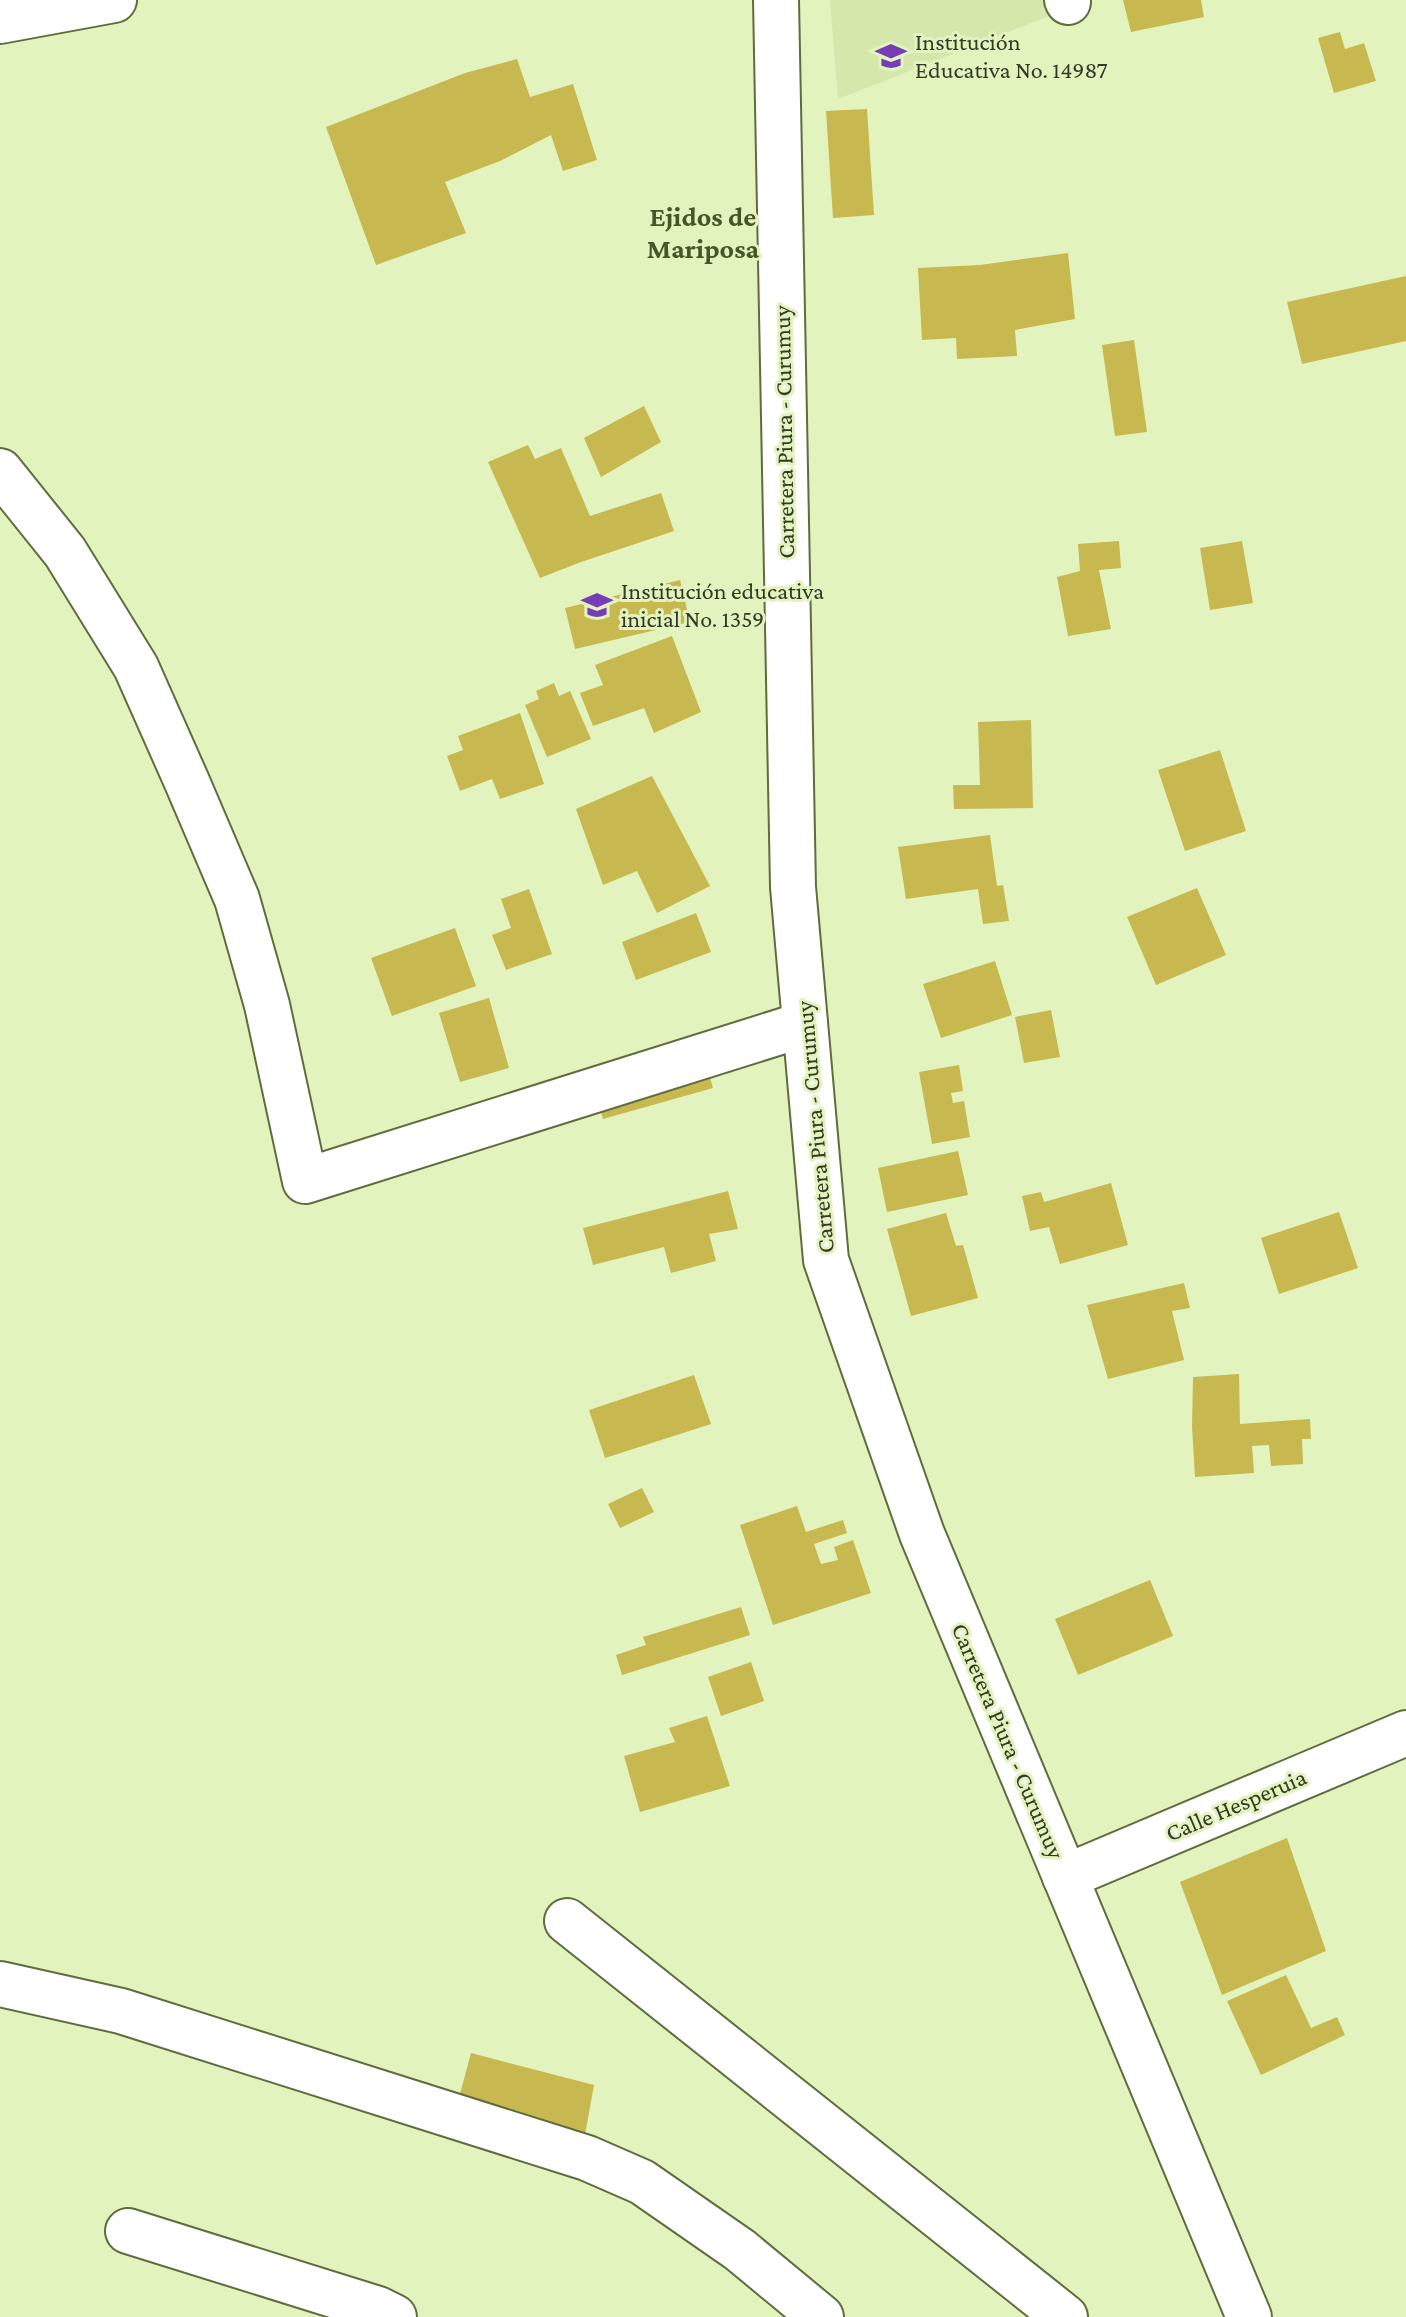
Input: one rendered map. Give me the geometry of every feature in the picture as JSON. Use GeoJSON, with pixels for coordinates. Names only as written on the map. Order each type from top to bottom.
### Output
{"type":"FeatureCollection","features":[{"type":"Feature","properties":{"kind":"street"},"geometry":{"type":"LineString","coordinates":[[0,21],[114,0]]}},
{"type":"Feature","properties":{"kind":"street","name":"Carretera Piura - Curumuy"},"geometry":{"type":"LineString","coordinates":[[776,0],[793,887],[826,1260],[922,1534],[1249,2317]]}},
{"type":"Feature","properties":{"kind":"street"},"geometry":{"type":"LineString","coordinates":[[0,471],[65,552],[136,667],[200,811],[242,914],[267,1005],[305,1181],[805,1024]]}},
{"type":"Feature","properties":{"kind":"street","name":"Calle Hesperuia"},"geometry":{"type":"LineString","coordinates":[[1065,1877],[1406,1733]]}},
{"type":"Feature","properties":{"kind":"street"},"geometry":{"type":"LineString","coordinates":[[567,1921],[1065,2317]]}},
{"type":"Feature","properties":{"kind":"street"},"geometry":{"type":"LineString","coordinates":[[0,1984],[121,2011],[587,2158],[642,2182],[740,2250],[821,2317]]}},
{"type":"Feature","properties":{"kind":"street"},"geometry":{"type":"LineString","coordinates":[[128,2231],[378,2309],[394,2317]]}},
{"type":"Feature","properties":{"kind":"shaded area","name":"Institución Educativa No. 14987"},"geometry":{"type":"Polygon","coordinates":[[[830,0],[1053,0],[1057,13],[838,99],[830,0]]]}},
{"type":"Feature","properties":{"kind":"building"},"geometry":{"type":"Polygon","coordinates":[[[1123,0],[1201,0],[1204,17],[1131,32],[1123,0]]]}},
{"type":"Feature","properties":{"kind":"building"},"geometry":{"type":"Polygon","coordinates":[[[1340,32],[1345,49],[1364,43],[1376,81],[1334,93],[1318,38],[1340,32]]]}},
{"type":"Feature","properties":{"kind":"building"},"geometry":{"type":"Polygon","coordinates":[[[517,59],[530,97],[573,84],[597,160],[563,171],[551,135],[500,161],[445,182],[466,233],[376,265],[326,127],[465,73],[517,59]]]}},
{"type":"Feature","properties":{"kind":"building"},"geometry":{"type":"Polygon","coordinates":[[[867,109],[874,215],[833,218],[826,111],[867,109]]]}},
{"type":"Feature","properties":{"kind":"building"},"geometry":{"type":"Polygon","coordinates":[[[1068,253],[1075,319],[1015,330],[1017,356],[957,359],[956,338],[922,340],[918,268],[980,265],[1068,253]]]}},
{"type":"Feature","properties":{"kind":"building"},"geometry":{"type":"Polygon","coordinates":[[[1406,276],[1406,341],[1302,364],[1287,302],[1406,276]]]}},
{"type":"Feature","properties":{"kind":"building"},"geometry":{"type":"Polygon","coordinates":[[[1134,340],[1147,432],[1115,436],[1102,345],[1134,340]]]}},
{"type":"Feature","properties":{"kind":"building"},"geometry":{"type":"Polygon","coordinates":[[[644,406],[661,442],[601,477],[584,438],[644,406]]]}},
{"type":"Feature","properties":{"kind":"building"},"geometry":{"type":"Polygon","coordinates":[[[528,445],[535,459],[561,448],[590,516],[661,493],[674,531],[540,578],[488,462],[528,445]]]}},
{"type":"Feature","properties":{"kind":"building"},"geometry":{"type":"Polygon","coordinates":[[[1119,541],[1121,568],[1099,570],[1111,629],[1068,636],[1057,577],[1080,571],[1078,544],[1119,541]]]}},
{"type":"Feature","properties":{"kind":"building"},"geometry":{"type":"Polygon","coordinates":[[[1242,541],[1253,603],[1210,610],[1200,548],[1242,541]]]}},
{"type":"Feature","properties":{"kind":"building"},"geometry":{"type":"Polygon","coordinates":[[[680,580],[690,622],[575,649],[565,608],[680,580]]]}},
{"type":"Feature","properties":{"kind":"building"},"geometry":{"type":"Polygon","coordinates":[[[672,636],[701,712],[654,733],[644,708],[593,726],[580,693],[603,685],[595,665],[672,636]]]}},
{"type":"Feature","properties":{"kind":"building"},"geometry":{"type":"Polygon","coordinates":[[[554,683],[559,696],[570,691],[591,739],[547,757],[525,705],[539,699],[536,691],[554,683]]]}},
{"type":"Feature","properties":{"kind":"building"},"geometry":{"type":"Polygon","coordinates":[[[520,713],[544,784],[500,799],[492,779],[460,791],[447,756],[463,750],[458,736],[520,713]]]}},
{"type":"Feature","properties":{"kind":"building"},"geometry":{"type":"Polygon","coordinates":[[[1031,720],[1033,808],[954,809],[953,785],[980,785],[978,722],[1031,720]]]}},
{"type":"Feature","properties":{"kind":"building"},"geometry":{"type":"Polygon","coordinates":[[[1220,750],[1246,831],[1185,851],[1158,770],[1220,750]]]}},
{"type":"Feature","properties":{"kind":"building"},"geometry":{"type":"Polygon","coordinates":[[[652,776],[710,886],[657,913],[637,871],[603,885],[576,809],[652,776]]]}},
{"type":"Feature","properties":{"kind":"building"},"geometry":{"type":"Polygon","coordinates":[[[990,835],[997,886],[1003,885],[1009,921],[983,924],[978,889],[906,899],[898,847],[990,835]]]}},
{"type":"Feature","properties":{"kind":"building"},"geometry":{"type":"Polygon","coordinates":[[[1197,888],[1226,955],[1156,985],[1127,917],[1197,888]]]}},
{"type":"Feature","properties":{"kind":"building"},"geometry":{"type":"Polygon","coordinates":[[[529,889],[552,954],[506,970],[492,935],[511,928],[501,899],[529,889]]]}},
{"type":"Feature","properties":{"kind":"building"},"geometry":{"type":"Polygon","coordinates":[[[696,913],[711,952],[636,980],[622,942],[696,913]]]}},
{"type":"Feature","properties":{"kind":"building"},"geometry":{"type":"Polygon","coordinates":[[[455,928],[476,986],[392,1016],[371,958],[455,928]]]}},
{"type":"Feature","properties":{"kind":"building"},"geometry":{"type":"Polygon","coordinates":[[[995,961],[1012,1015],[941,1038],[923,984],[995,961]]]}},
{"type":"Feature","properties":{"kind":"building"},"geometry":{"type":"Polygon","coordinates":[[[489,998],[509,1068],[460,1082],[439,1013],[489,998]]]}},
{"type":"Feature","properties":{"kind":"building"},"geometry":{"type":"Polygon","coordinates":[[[1051,1010],[1060,1057],[1024,1063],[1015,1017],[1051,1010]]]}},
{"type":"Feature","properties":{"kind":"building"},"geometry":{"type":"Polygon","coordinates":[[[705,1060],[713,1088],[603,1119],[595,1091],[705,1060]]]}},
{"type":"Feature","properties":{"kind":"building"},"geometry":{"type":"Polygon","coordinates":[[[959,1065],[963,1091],[951,1093],[953,1103],[964,1101],[970,1137],[932,1144],[919,1072],[959,1065]]]}},
{"type":"Feature","properties":{"kind":"building"},"geometry":{"type":"Polygon","coordinates":[[[958,1151],[968,1195],[887,1212],[878,1168],[958,1151]]]}},
{"type":"Feature","properties":{"kind":"building"},"geometry":{"type":"Polygon","coordinates":[[[1111,1183],[1128,1245],[1060,1264],[1049,1227],[1030,1231],[1022,1196],[1041,1192],[1044,1202],[1111,1183]]]}},
{"type":"Feature","properties":{"kind":"building"},"geometry":{"type":"Polygon","coordinates":[[[728,1191],[738,1229],[709,1234],[716,1261],[671,1273],[664,1247],[593,1265],[583,1228],[728,1191]]]}},
{"type":"Feature","properties":{"kind":"building"},"geometry":{"type":"Polygon","coordinates":[[[1339,1212],[1358,1268],[1279,1294],[1261,1238],[1339,1212]]]}},
{"type":"Feature","properties":{"kind":"building"},"geometry":{"type":"Polygon","coordinates":[[[946,1213],[956,1246],[963,1245],[978,1298],[911,1316],[887,1229],[946,1213]]]}},
{"type":"Feature","properties":{"kind":"building"},"geometry":{"type":"Polygon","coordinates":[[[1184,1283],[1190,1308],[1172,1311],[1184,1360],[1108,1379],[1087,1305],[1184,1283]]]}},
{"type":"Feature","properties":{"kind":"building"},"geometry":{"type":"Polygon","coordinates":[[[1239,1374],[1240,1424],[1310,1419],[1311,1439],[1302,1439],[1303,1464],[1271,1466],[1269,1445],[1252,1446],[1254,1473],[1195,1477],[1193,1377],[1239,1374]]]}},
{"type":"Feature","properties":{"kind":"building"},"geometry":{"type":"Polygon","coordinates":[[[694,1375],[711,1424],[605,1458],[589,1410],[694,1375]]]}},
{"type":"Feature","properties":{"kind":"building"},"geometry":{"type":"Polygon","coordinates":[[[642,1488],[654,1512],[620,1528],[608,1504],[642,1488]]]}},
{"type":"Feature","properties":{"kind":"building"},"geometry":{"type":"Polygon","coordinates":[[[797,1506],[806,1532],[843,1520],[847,1533],[814,1544],[821,1564],[838,1560],[834,1547],[853,1540],[871,1593],[773,1625],[740,1525],[797,1506]]]}},
{"type":"Feature","properties":{"kind":"building"},"geometry":{"type":"Polygon","coordinates":[[[1150,1580],[1173,1636],[1078,1675],[1055,1619],[1150,1580]]]}},
{"type":"Feature","properties":{"kind":"building"},"geometry":{"type":"Polygon","coordinates":[[[741,1607],[750,1635],[622,1675],[616,1655],[646,1645],[643,1637],[741,1607]]]}},
{"type":"Feature","properties":{"kind":"building"},"geometry":{"type":"Polygon","coordinates":[[[751,1662],[764,1701],[721,1716],[708,1677],[751,1662]]]}},
{"type":"Feature","properties":{"kind":"building"},"geometry":{"type":"Polygon","coordinates":[[[707,1716],[730,1786],[640,1812],[624,1756],[675,1742],[669,1728],[707,1716]]]}},
{"type":"Feature","properties":{"kind":"building"},"geometry":{"type":"Polygon","coordinates":[[[1287,1838],[1326,1951],[1222,1995],[1180,1882],[1287,1838]]]}},
{"type":"Feature","properties":{"kind":"building"},"geometry":{"type":"Polygon","coordinates":[[[1286,1975],[1311,2028],[1337,2017],[1345,2035],[1261,2075],[1227,2001],[1286,1975]]]}},
{"type":"Feature","properties":{"kind":"building"},"geometry":{"type":"Polygon","coordinates":[[[471,2053],[594,2085],[584,2140],[456,2109],[471,2053]]]}},
{"type":"Feature","properties":{"kind":"place","name":"Institución Educativa No. 14987"},"geometry":{"type":"Point","coordinates":[891,56]}},
{"type":"Feature","properties":{"kind":"place","name":"Institución educativa inicial No. 1359"},"geometry":{"type":"Point","coordinates":[597,605]}},
{"type":"Feature","properties":{"kind":"district","name":"Ejidos de Mariposa"},"geometry":{"type":"Point","coordinates":[703,232]}}]}
